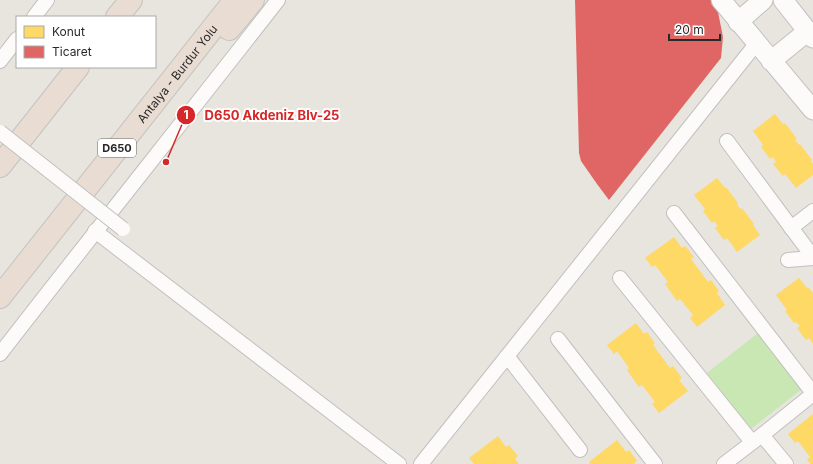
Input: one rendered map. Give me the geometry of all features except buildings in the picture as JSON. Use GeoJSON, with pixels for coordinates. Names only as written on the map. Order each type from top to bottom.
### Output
{"type":"FeatureCollection","features":[{"type":"Feature","properties":{"kind":"highway"},"geometry":{"type":"LineString","coordinates":[[118,16],[131,0]]}},
{"type":"Feature","properties":{"kind":"highway","name":"Antalya - Burdur Yolu"},"geometry":{"type":"LineString","coordinates":[[0,297],[234,0]]}},
{"type":"Feature","properties":{"kind":"highway"},"geometry":{"type":"LineString","coordinates":[[120,144],[179,89],[253,0]]}},
{"type":"Feature","properties":{"kind":"highway"},"geometry":{"type":"LineString","coordinates":[[0,166],[77,68]]}},
{"type":"Feature","properties":{"kind":"street"},"geometry":{"type":"LineString","coordinates":[[35,16],[47,0]]}},
{"type":"Feature","properties":{"kind":"street"},"geometry":{"type":"LineString","coordinates":[[0,354],[95,231],[137,181],[278,0]]}},
{"type":"Feature","properties":{"kind":"street"},"geometry":{"type":"LineString","coordinates":[[721,0],[756,44],[813,110]]}},
{"type":"Feature","properties":{"kind":"street"},"geometry":{"type":"LineString","coordinates":[[738,22],[763,0]]}},
{"type":"Feature","properties":{"kind":"street"},"geometry":{"type":"LineString","coordinates":[[771,61],[810,35],[783,0]]}},
{"type":"Feature","properties":{"kind":"street"},"geometry":{"type":"LineString","coordinates":[[0,61],[16,40]]}},
{"type":"Feature","properties":{"kind":"street"},"geometry":{"type":"LineString","coordinates":[[421,464],[756,44]]}},
{"type":"Feature","properties":{"kind":"street"},"geometry":{"type":"LineString","coordinates":[[0,132],[122,229]]}},
{"type":"Feature","properties":{"kind":"street"},"geometry":{"type":"LineString","coordinates":[[727,141],[813,257]]}},
{"type":"Feature","properties":{"kind":"street"},"geometry":{"type":"LineString","coordinates":[[791,228],[813,211]]}},
{"type":"Feature","properties":{"kind":"street"},"geometry":{"type":"LineString","coordinates":[[674,212],[813,393],[724,464]]}},
{"type":"Feature","properties":{"kind":"street"},"geometry":{"type":"LineString","coordinates":[[95,231],[399,464]]}},
{"type":"Feature","properties":{"kind":"street"},"geometry":{"type":"LineString","coordinates":[[788,260],[813,257]]}},
{"type":"Feature","properties":{"kind":"street"},"geometry":{"type":"LineString","coordinates":[[620,278],[757,439],[786,464]]}},
{"type":"Feature","properties":{"kind":"street"},"geometry":{"type":"LineString","coordinates":[[558,339],[655,464]]}},
{"type":"Feature","properties":{"kind":"street"},"geometry":{"type":"LineString","coordinates":[[507,356],[580,450]]}},
{"type":"Feature","properties":{"kind":"green space"},"geometry":{"type":"Polygon","coordinates":[[[758,333],[802,389],[751,429],[707,373],[758,333]]]}},
{"type":"Feature","properties":{"kind":"place","name":"D650 Akdeniz Blv-25"},"geometry":{"type":"Point","coordinates":[166,162]}}]}
